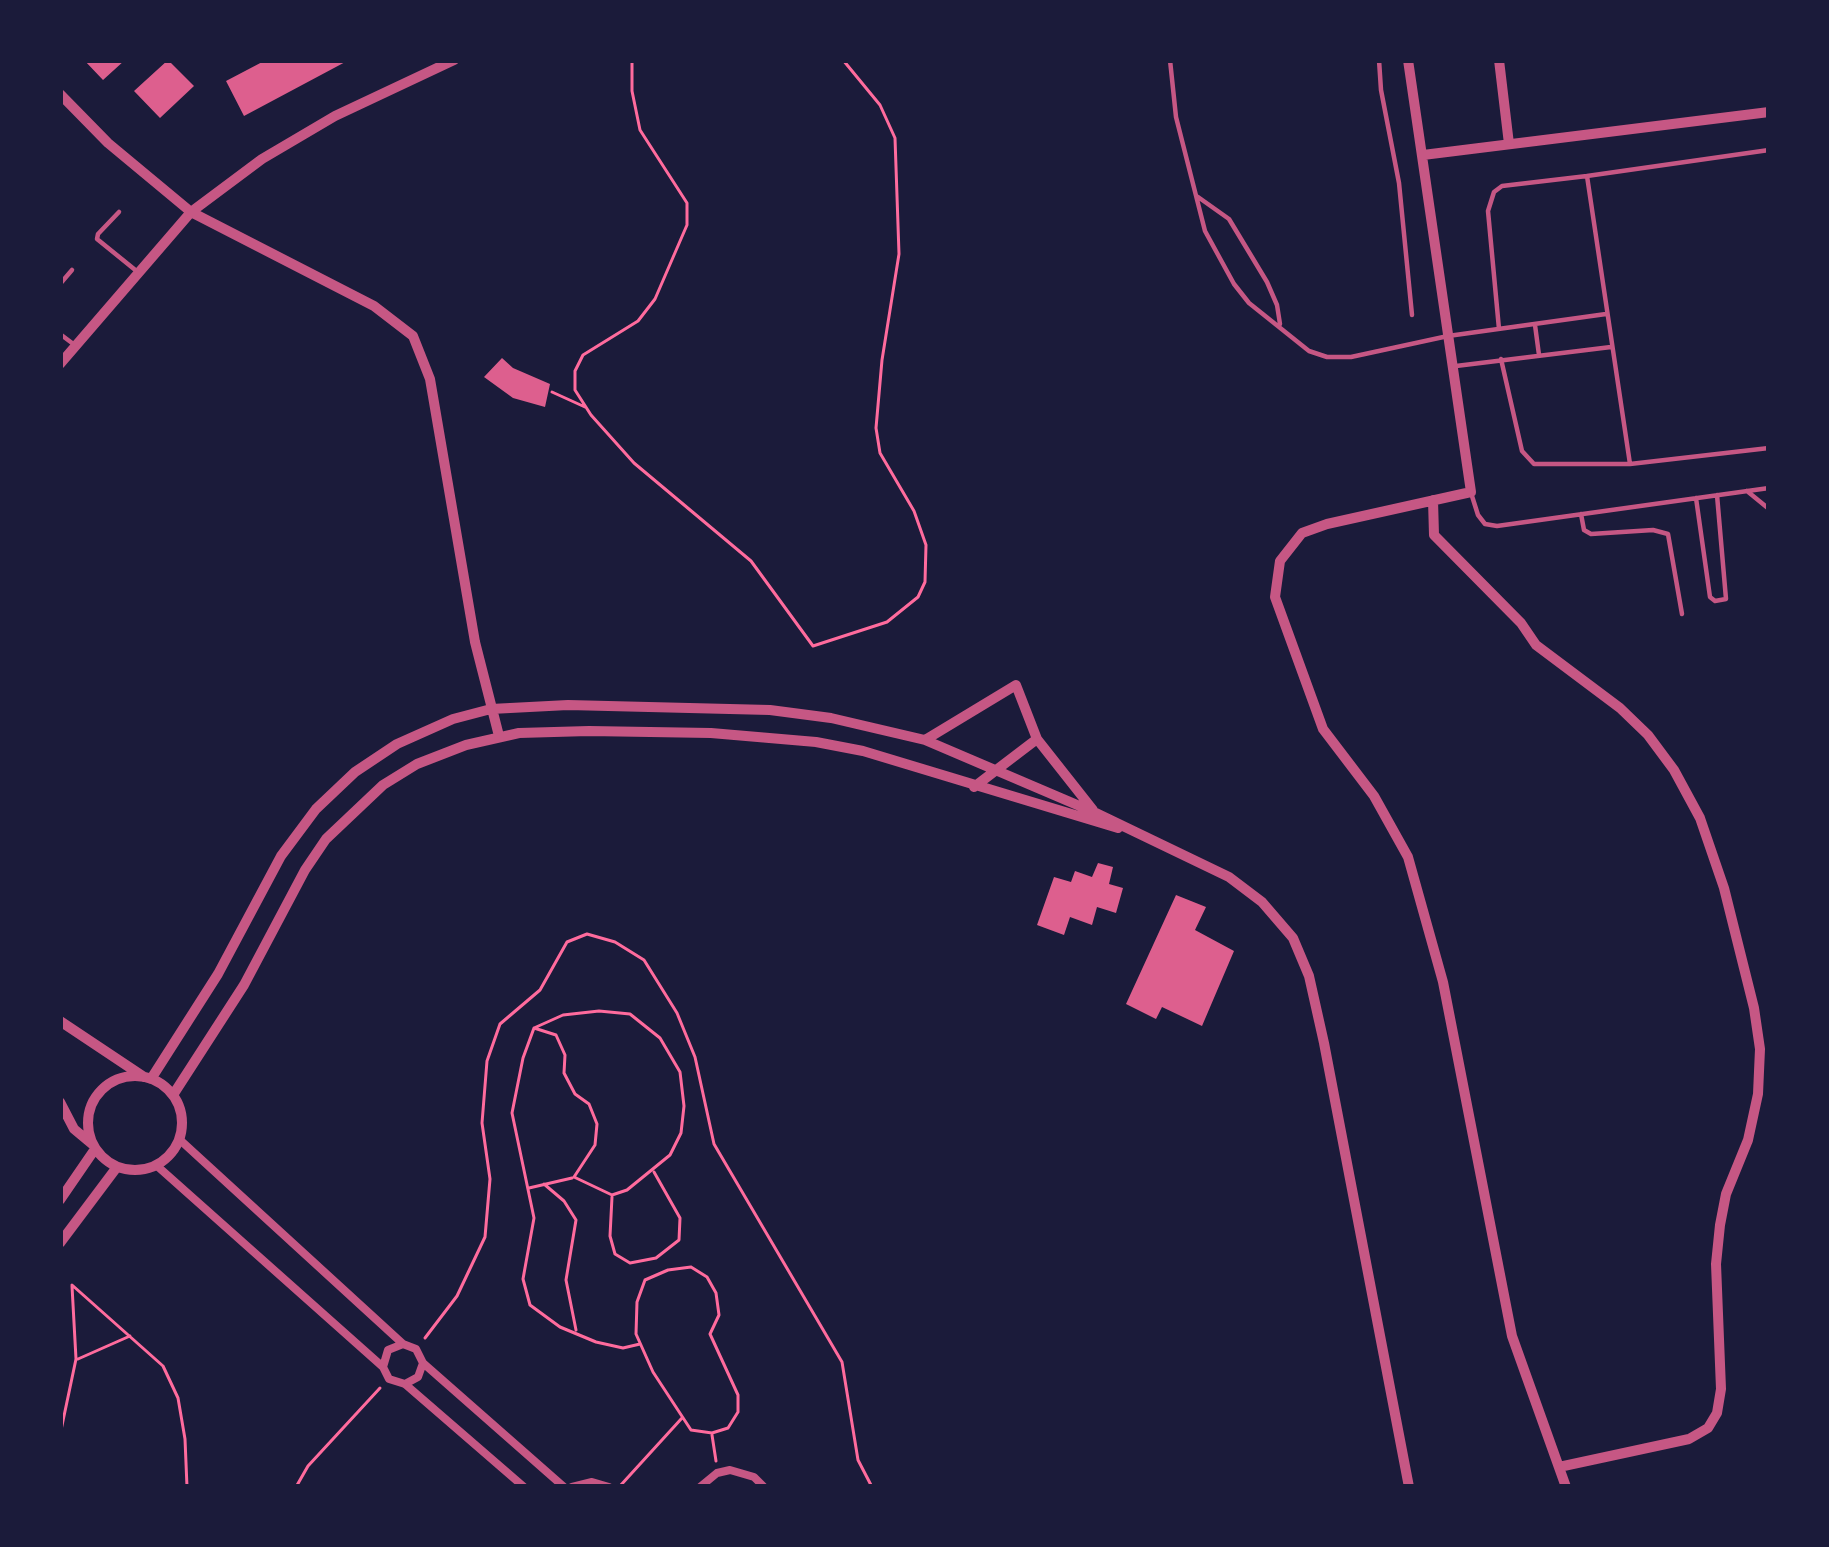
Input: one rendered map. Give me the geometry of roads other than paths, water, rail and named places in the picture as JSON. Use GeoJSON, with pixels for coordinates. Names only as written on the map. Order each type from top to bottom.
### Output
{"type":"FeatureCollection","features":[{"type":"Feature","properties":{"kind":"street"},"geometry":{"type":"LineString","coordinates":[[60,364],[191,212],[262,158],[335,116],[454,60]]}},
{"type":"Feature","properties":{"kind":"street"},"geometry":{"type":"LineString","coordinates":[[1408,60],[1471,492],[1302,533],[1280,561],[1275,596],[1324,730],[1383,808],[1408,857],[1443,982],[1512,1336],[1567,1487]]}},
{"type":"Feature","properties":{"kind":"street"},"geometry":{"type":"LineString","coordinates":[[1499,60],[1509,144]]}},
{"type":"Feature","properties":{"kind":"street"},"geometry":{"type":"LineString","coordinates":[[60,94],[108,143],[191,212],[374,306],[413,336],[430,380],[475,642],[500,736]]}},
{"type":"Feature","properties":{"kind":"street"},"geometry":{"type":"LineString","coordinates":[[1424,155],[1769,112]]}},
{"type":"Feature","properties":{"kind":"street"},"geometry":{"type":"LineString","coordinates":[[1433,500],[1434,535],[1521,623],[1536,645],[1620,708],[1674,770],[1700,818],[1724,888],[1760,1049],[1758,1094],[1748,1140],[1726,1194],[1720,1225],[1716,1264],[1721,1389],[1717,1413],[1708,1428],[1689,1439],[1559,1467]]}},
{"type":"Feature","properties":{"kind":"street"},"geometry":{"type":"LineString","coordinates":[[925,740],[1016,685],[1037,740],[1094,818]]}},
{"type":"Feature","properties":{"kind":"street"},"geometry":{"type":"LineString","coordinates":[[147,1078],[218,974],[281,856],[316,809],[356,772],[397,744],[452,719],[491,709],[568,705],[770,710],[831,718],[925,740],[1094,818]]}},
{"type":"Feature","properties":{"kind":"street"},"geometry":{"type":"LineString","coordinates":[[173,1095],[244,985],[326,839],[369,797],[418,764],[500,736],[589,731],[761,735],[863,751],[974,787],[1094,818],[1229,877],[1262,902],[1293,938],[1324,1042],[1409,1487]]}},
{"type":"Feature","properties":{"kind":"street"},"geometry":{"type":"LineString","coordinates":[[974,787],[1037,740]]}},
{"type":"Feature","properties":{"kind":"street"},"geometry":{"type":"LineString","coordinates":[[60,1021],[173,1095],[182,1124],[179,1138],[156,1166],[143,1170],[117,1167],[74,1129],[60,1102]]}},
{"type":"Feature","properties":{"kind":"street"},"geometry":{"type":"LineString","coordinates":[[60,1200],[93,1146],[88,1115],[102,1089],[129,1076],[147,1078]]}},
{"type":"Feature","properties":{"kind":"street"},"geometry":{"type":"LineString","coordinates":[[179,1138],[404,1343],[416,1348],[423,1363],[568,1487],[592,1482],[608,1487]]}},
{"type":"Feature","properties":{"kind":"street"},"geometry":{"type":"LineString","coordinates":[[156,1166],[383,1366],[389,1378],[405,1384],[524,1487]]}},
{"type":"Feature","properties":{"kind":"street"},"geometry":{"type":"LineString","coordinates":[[60,1243],[117,1167]]}},
{"type":"Feature","properties":{"kind":"street"},"geometry":{"type":"LineString","coordinates":[[383,1366],[388,1350],[404,1343]]}},
{"type":"Feature","properties":{"kind":"street"},"geometry":{"type":"LineString","coordinates":[[405,1384],[418,1377],[423,1363]]}},
{"type":"Feature","properties":{"kind":"street"},"geometry":{"type":"LineString","coordinates":[[700,1487],[717,1473],[742,1472],[764,1487]]}},
{"type":"Feature","properties":{"kind":"lane"},"geometry":{"type":"LineString","coordinates":[[1170,60],[1176,117],[1205,231],[1234,284],[1261,314],[1280,324],[1309,351],[1351,357],[1448,336],[1606,314]]}},
{"type":"Feature","properties":{"kind":"lane"},"geometry":{"type":"LineString","coordinates":[[1379,60],[1399,183],[1412,315]]}},
{"type":"Feature","properties":{"kind":"lane"},"geometry":{"type":"LineString","coordinates":[[1498,329],[1488,211],[1493,192],[1502,186],[1769,150]]}},
{"type":"Feature","properties":{"kind":"lane"},"geometry":{"type":"LineString","coordinates":[[1588,176],[1630,464]]}},
{"type":"Feature","properties":{"kind":"lane"},"geometry":{"type":"LineString","coordinates":[[1196,196],[1229,218],[1267,282],[1280,324]]}},
{"type":"Feature","properties":{"kind":"lane"},"geometry":{"type":"LineString","coordinates":[[119,212],[98,239],[139,273]]}},
{"type":"Feature","properties":{"kind":"lane"},"geometry":{"type":"LineString","coordinates":[[60,284],[72,270]]}},
{"type":"Feature","properties":{"kind":"lane"},"geometry":{"type":"LineString","coordinates":[[1534,324],[1539,355]]}},
{"type":"Feature","properties":{"kind":"lane"},"geometry":{"type":"LineString","coordinates":[[60,334],[76,346]]}},
{"type":"Feature","properties":{"kind":"lane"},"geometry":{"type":"LineString","coordinates":[[1453,366],[1612,347]]}},
{"type":"Feature","properties":{"kind":"lane"},"geometry":{"type":"LineString","coordinates":[[1501,359],[1526,459],[1544,466],[1630,464],[1769,448]]}},
{"type":"Feature","properties":{"kind":"lane"},"geometry":{"type":"LineString","coordinates":[[1471,492],[1478,515],[1485,524],[1497,526],[1769,488]]}},
{"type":"Feature","properties":{"kind":"lane"},"geometry":{"type":"LineString","coordinates":[[1747,491],[1769,509]]}},
{"type":"Feature","properties":{"kind":"lane"},"geometry":{"type":"LineString","coordinates":[[1696,497],[1710,597],[1715,601],[1726,599],[1717,495]]}},
{"type":"Feature","properties":{"kind":"lane"},"geometry":{"type":"LineString","coordinates":[[1581,514],[1584,530],[1591,534],[1668,533],[1682,614]]}}]}
